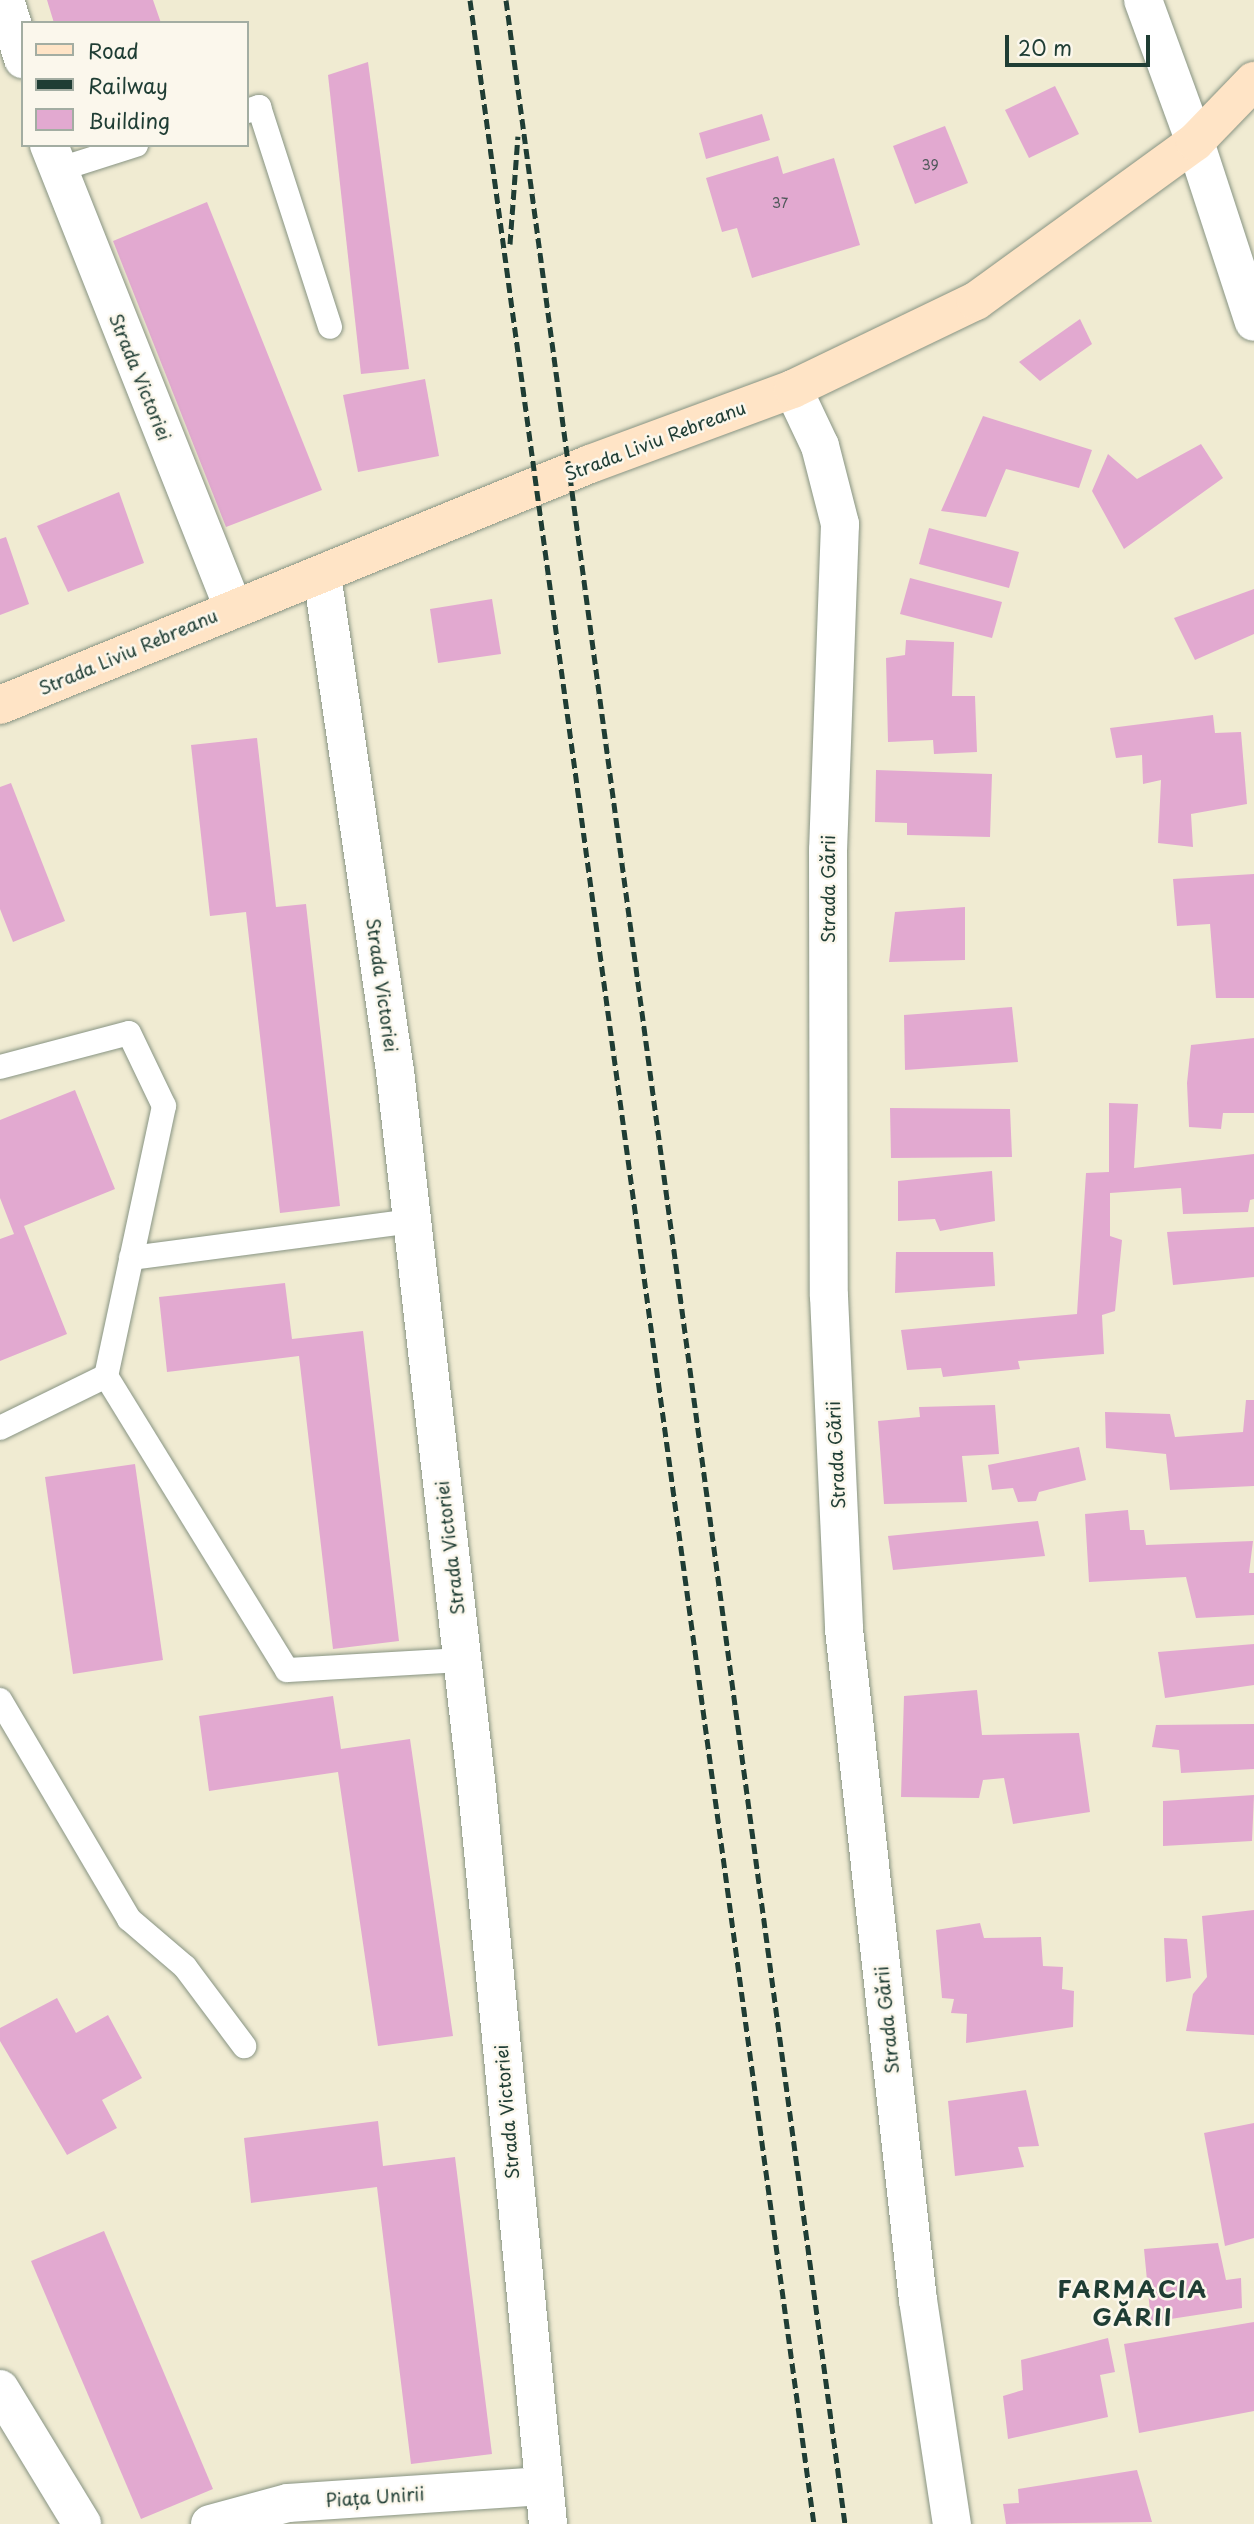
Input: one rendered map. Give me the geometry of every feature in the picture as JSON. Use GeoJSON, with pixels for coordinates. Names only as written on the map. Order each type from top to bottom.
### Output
{"type":"FeatureCollection","features":[{"type":"Feature","properties":{"kind":"main road","name":"Strada Liviu Rebreanu"},"geometry":{"type":"LineString","coordinates":[[0,705],[590,464],[793,389],[976,301],[1195,142],[1254,81]]}},
{"type":"Feature","properties":{"kind":"street"},"geometry":{"type":"LineString","coordinates":[[5,0],[21,52]]}},
{"type":"Feature","properties":{"kind":"street"},"geometry":{"type":"LineString","coordinates":[[1143,0],[1195,142],[1254,322]]}},
{"type":"Feature","properties":{"kind":"street","name":"Strada Victoriei"},"geometry":{"type":"LineString","coordinates":[[53,158],[233,608]]}},
{"type":"Feature","properties":{"kind":"street","name":"Strada Gării"},"geometry":{"type":"LineString","coordinates":[[793,389],[820,446],[840,524],[828,850],[829,1268],[844,1629],[918,2300],[952,2524]]}},
{"type":"Feature","properties":{"kind":"street","name":"Strada Victoriei"},"geometry":{"type":"LineString","coordinates":[[322,575],[395,1070],[463,1660],[542,2486],[548,2524]]}},
{"type":"Feature","properties":{"kind":"street"},"geometry":{"type":"LineString","coordinates":[[0,2389],[82,2524]]}},
{"type":"Feature","properties":{"kind":"street","name":"Piața Unirii"},"geometry":{"type":"LineString","coordinates":[[210,2524],[288,2503],[542,2486]]}},
{"type":"Feature","properties":{"kind":"lane"},"geometry":{"type":"LineString","coordinates":[[248,111],[259,107],[330,327]]}},
{"type":"Feature","properties":{"kind":"lane"},"geometry":{"type":"LineString","coordinates":[[53,158],[123,147]]}},
{"type":"Feature","properties":{"kind":"lane"},"geometry":{"type":"LineString","coordinates":[[0,1067],[129,1032],[164,1106],[106,1376],[287,1670],[463,1660]]}},
{"type":"Feature","properties":{"kind":"lane"},"geometry":{"type":"LineString","coordinates":[[131,1258],[412,1221]]}},
{"type":"Feature","properties":{"kind":"lane"},"geometry":{"type":"LineString","coordinates":[[0,1428],[106,1376]]}},
{"type":"Feature","properties":{"kind":"lane"},"geometry":{"type":"LineString","coordinates":[[0,1699],[129,1919],[186,1967],[244,2046]]}},
{"type":"Feature","properties":{"kind":"building"},"geometry":{"type":"Polygon","coordinates":[[[47,0],[153,0],[160,21],[53,21],[47,0]]]}},
{"type":"Feature","properties":{"kind":"building"},"geometry":{"type":"Polygon","coordinates":[[[368,62],[409,369],[361,374],[328,75],[368,62]]]}},
{"type":"Feature","properties":{"kind":"building"},"geometry":{"type":"Polygon","coordinates":[[[1055,86],[1079,134],[1029,158],[1005,110],[1055,86]]]}},
{"type":"Feature","properties":{"kind":"building"},"geometry":{"type":"Polygon","coordinates":[[[762,114],[770,140],[706,159],[699,133],[762,114]]]}},
{"type":"Feature","properties":{"kind":"building"},"geometry":{"type":"Polygon","coordinates":[[[945,126],[968,183],[915,204],[893,146],[945,126]]]}},
{"type":"Feature","properties":{"kind":"building"},"geometry":{"type":"Polygon","coordinates":[[[778,156],[783,174],[834,158],[860,245],[752,278],[737,228],[722,232],[706,178],[778,156]]]}},
{"type":"Feature","properties":{"kind":"building"},"geometry":{"type":"Polygon","coordinates":[[[207,202],[322,490],[226,527],[113,241],[207,202]]]}},
{"type":"Feature","properties":{"kind":"building"},"geometry":{"type":"Polygon","coordinates":[[[1080,319],[1092,344],[1040,381],[1019,362],[1080,319]]]}},
{"type":"Feature","properties":{"kind":"building"},"geometry":{"type":"Polygon","coordinates":[[[425,379],[439,456],[358,472],[343,395],[425,379]]]}},
{"type":"Feature","properties":{"kind":"building"},"geometry":{"type":"Polygon","coordinates":[[[983,416],[1092,450],[1079,488],[1006,469],[986,517],[941,511],[983,416]]]}},
{"type":"Feature","properties":{"kind":"building"},"geometry":{"type":"Polygon","coordinates":[[[1201,444],[1223,478],[1124,549],[1092,491],[1108,454],[1137,479],[1201,444]]]}},
{"type":"Feature","properties":{"kind":"building"},"geometry":{"type":"Polygon","coordinates":[[[119,492],[144,563],[68,592],[37,526],[119,492]]]}},
{"type":"Feature","properties":{"kind":"building"},"geometry":{"type":"Polygon","coordinates":[[[929,528],[1019,552],[1009,588],[919,564],[929,528]]]}},
{"type":"Feature","properties":{"kind":"building"},"geometry":{"type":"Polygon","coordinates":[[[6,537],[29,604],[0,615],[0,539],[6,537]]]}},
{"type":"Feature","properties":{"kind":"building"},"geometry":{"type":"Polygon","coordinates":[[[910,578],[1002,602],[992,638],[900,614],[910,578]]]}},
{"type":"Feature","properties":{"kind":"building"},"geometry":{"type":"Polygon","coordinates":[[[1254,589],[1254,634],[1195,660],[1174,618],[1254,589]]]}},
{"type":"Feature","properties":{"kind":"building"},"geometry":{"type":"Polygon","coordinates":[[[492,599],[501,654],[438,663],[430,609],[492,599]]]}},
{"type":"Feature","properties":{"kind":"building"},"geometry":{"type":"Polygon","coordinates":[[[906,640],[954,642],[952,696],[975,696],[977,752],[934,754],[933,740],[888,742],[886,658],[905,655],[906,640]]]}},
{"type":"Feature","properties":{"kind":"building"},"geometry":{"type":"Polygon","coordinates":[[[1213,715],[1215,733],[1241,732],[1247,804],[1191,814],[1193,847],[1158,843],[1161,780],[1143,784],[1142,755],[1116,758],[1110,728],[1213,715]]]}},
{"type":"Feature","properties":{"kind":"building"},"geometry":{"type":"Polygon","coordinates":[[[257,738],[276,907],[306,904],[340,1206],[280,1213],[246,912],[210,916],[191,745],[257,738]]]}},
{"type":"Feature","properties":{"kind":"building"},"geometry":{"type":"Polygon","coordinates":[[[876,770],[992,774],[990,837],[907,835],[907,823],[875,822],[876,770]]]}},
{"type":"Feature","properties":{"kind":"building"},"geometry":{"type":"Polygon","coordinates":[[[11,783],[65,921],[13,942],[0,909],[0,787],[11,783]]]}},
{"type":"Feature","properties":{"kind":"building"},"geometry":{"type":"Polygon","coordinates":[[[1254,874],[1254,998],[1216,998],[1210,924],[1177,926],[1173,879],[1254,874]]]}},
{"type":"Feature","properties":{"kind":"building"},"geometry":{"type":"Polygon","coordinates":[[[965,907],[965,960],[889,962],[895,912],[965,907]]]}},
{"type":"Feature","properties":{"kind":"building"},"geometry":{"type":"Polygon","coordinates":[[[1012,1007],[1018,1062],[905,1070],[904,1015],[1012,1007]]]}},
{"type":"Feature","properties":{"kind":"building"},"geometry":{"type":"Polygon","coordinates":[[[1254,1038],[1254,1113],[1223,1113],[1221,1129],[1189,1127],[1187,1083],[1191,1045],[1254,1038]]]}},
{"type":"Feature","properties":{"kind":"building"},"geometry":{"type":"Polygon","coordinates":[[[75,1090],[115,1189],[24,1226],[67,1334],[0,1361],[0,1239],[14,1234],[0,1198],[0,1120],[75,1090]]]}},
{"type":"Feature","properties":{"kind":"building"},"geometry":{"type":"Polygon","coordinates":[[[1109,1103],[1138,1104],[1134,1168],[1254,1154],[1254,1199],[1250,1200],[1248,1212],[1183,1214],[1181,1188],[1110,1193],[1110,1236],[1122,1240],[1115,1311],[1102,1315],[1104,1354],[1018,1361],[1020,1369],[943,1377],[941,1368],[907,1370],[901,1330],[1077,1314],[1086,1173],[1109,1172],[1109,1103]]]}},
{"type":"Feature","properties":{"kind":"building"},"geometry":{"type":"Polygon","coordinates":[[[890,1108],[1010,1109],[1012,1157],[891,1158],[890,1108]]]}},
{"type":"Feature","properties":{"kind":"building"},"geometry":{"type":"Polygon","coordinates":[[[992,1171],[995,1221],[940,1231],[935,1219],[898,1221],[898,1181],[992,1171]]]}},
{"type":"Feature","properties":{"kind":"building"},"geometry":{"type":"Polygon","coordinates":[[[1254,1227],[1254,1277],[1173,1285],[1167,1232],[1254,1227]]]}},
{"type":"Feature","properties":{"kind":"building"},"geometry":{"type":"Polygon","coordinates":[[[896,1252],[993,1252],[995,1286],[895,1293],[896,1252]]]}},
{"type":"Feature","properties":{"kind":"building"},"geometry":{"type":"Polygon","coordinates":[[[285,1283],[292,1339],[363,1331],[399,1641],[333,1649],[299,1356],[167,1372],[159,1297],[285,1283]]]}},
{"type":"Feature","properties":{"kind":"building"},"geometry":{"type":"Polygon","coordinates":[[[1246,1400],[1254,1400],[1254,1486],[1170,1490],[1166,1454],[1106,1448],[1105,1412],[1170,1414],[1175,1437],[1243,1432],[1246,1400]]]}},
{"type":"Feature","properties":{"kind":"building"},"geometry":{"type":"Polygon","coordinates":[[[995,1405],[999,1454],[962,1456],[967,1502],[884,1504],[878,1421],[920,1417],[919,1407],[995,1405]]]}},
{"type":"Feature","properties":{"kind":"building"},"geometry":{"type":"Polygon","coordinates":[[[1079,1447],[1086,1480],[1039,1492],[1036,1501],[1018,1502],[1013,1488],[992,1490],[988,1465],[1079,1447]]]}},
{"type":"Feature","properties":{"kind":"building"},"geometry":{"type":"Polygon","coordinates":[[[135,1464],[163,1660],[73,1674],[45,1477],[135,1464]]]}},
{"type":"Feature","properties":{"kind":"building"},"geometry":{"type":"Polygon","coordinates":[[[1128,1510],[1130,1530],[1144,1530],[1146,1545],[1253,1541],[1249,1573],[1254,1573],[1254,1615],[1196,1618],[1186,1577],[1089,1582],[1085,1514],[1128,1510]]]}},
{"type":"Feature","properties":{"kind":"building"},"geometry":{"type":"Polygon","coordinates":[[[1038,1521],[1045,1556],[893,1570],[888,1536],[1038,1521]]]}},
{"type":"Feature","properties":{"kind":"building"},"geometry":{"type":"Polygon","coordinates":[[[1254,1644],[1254,1685],[1165,1698],[1158,1652],[1254,1644]]]}},
{"type":"Feature","properties":{"kind":"building"},"geometry":{"type":"Polygon","coordinates":[[[977,1690],[982,1735],[1079,1733],[1090,1812],[1013,1824],[1004,1778],[983,1780],[979,1798],[901,1797],[904,1696],[977,1690]]]}},
{"type":"Feature","properties":{"kind":"building"},"geometry":{"type":"Polygon","coordinates":[[[333,1696],[341,1749],[410,1739],[453,2036],[378,2046],[338,1772],[209,1791],[199,1716],[333,1696]]]}},
{"type":"Feature","properties":{"kind":"building"},"geometry":{"type":"Polygon","coordinates":[[[1254,1724],[1254,1769],[1181,1773],[1179,1750],[1152,1747],[1156,1725],[1254,1724]]]}},
{"type":"Feature","properties":{"kind":"building"},"geometry":{"type":"Polygon","coordinates":[[[1254,1795],[1252,1841],[1163,1846],[1163,1801],[1254,1795]]]}},
{"type":"Feature","properties":{"kind":"building"},"geometry":{"type":"Polygon","coordinates":[[[1254,1910],[1254,2035],[1186,2031],[1193,1994],[1207,1977],[1202,1916],[1254,1910]]]}},
{"type":"Feature","properties":{"kind":"building"},"geometry":{"type":"Polygon","coordinates":[[[980,1923],[984,1938],[1041,1937],[1043,1966],[1063,1967],[1062,1989],[1074,1991],[1073,2027],[966,2043],[967,2014],[951,2013],[954,1999],[942,1998],[936,1930],[980,1923]]]}},
{"type":"Feature","properties":{"kind":"building"},"geometry":{"type":"Polygon","coordinates":[[[1164,1938],[1187,1939],[1191,1978],[1166,1982],[1164,1938]]]}},
{"type":"Feature","properties":{"kind":"building"},"geometry":{"type":"Polygon","coordinates":[[[57,1998],[76,2033],[108,2015],[142,2078],[102,2100],[117,2128],[67,2155],[0,2041],[0,2028],[57,1998]]]}},
{"type":"Feature","properties":{"kind":"building"},"geometry":{"type":"Polygon","coordinates":[[[1026,2090],[1039,2146],[1018,2147],[1024,2167],[955,2176],[948,2101],[1026,2090]]]}},
{"type":"Feature","properties":{"kind":"building"},"geometry":{"type":"Polygon","coordinates":[[[378,2121],[383,2166],[455,2157],[492,2454],[411,2464],[377,2187],[251,2203],[244,2138],[378,2121]]]}},
{"type":"Feature","properties":{"kind":"building"},"geometry":{"type":"Polygon","coordinates":[[[1254,2123],[1254,2238],[1225,2246],[1204,2133],[1254,2123]]]}},
{"type":"Feature","properties":{"kind":"building"},"geometry":{"type":"Polygon","coordinates":[[[104,2231],[213,2489],[141,2519],[31,2261],[104,2231]]]}},
{"type":"Feature","properties":{"kind":"building"},"geometry":{"type":"Polygon","coordinates":[[[1218,2243],[1226,2280],[1241,2278],[1242,2308],[1151,2322],[1144,2249],[1218,2243]]]}},
{"type":"Feature","properties":{"kind":"building"},"geometry":{"type":"Polygon","coordinates":[[[1254,2322],[1254,2411],[1139,2433],[1124,2344],[1254,2322]]]}},
{"type":"Feature","properties":{"kind":"building"},"geometry":{"type":"Polygon","coordinates":[[[1108,2338],[1115,2372],[1100,2375],[1108,2417],[1008,2439],[1003,2396],[1023,2390],[1021,2360],[1108,2338]]]}},
{"type":"Feature","properties":{"kind":"building"},"geometry":{"type":"Polygon","coordinates":[[[1137,2470],[1152,2522],[1006,2524],[1003,2504],[1019,2503],[1018,2489],[1137,2470]]]}},
{"type":"Feature","properties":{"kind":"railway"},"geometry":{"type":"LineString","coordinates":[[470,0],[814,2524]]}},
{"type":"Feature","properties":{"kind":"railway"},"geometry":{"type":"LineString","coordinates":[[506,0],[845,2524]]}},
{"type":"Feature","properties":{"kind":"railway"},"geometry":{"type":"LineString","coordinates":[[510,244],[518,136]]}},
{"type":"Feature","properties":{"kind":"district","name":"FARMACIA GĂRII"},"geometry":{"type":"Point","coordinates":[1133,2303]}}]}
